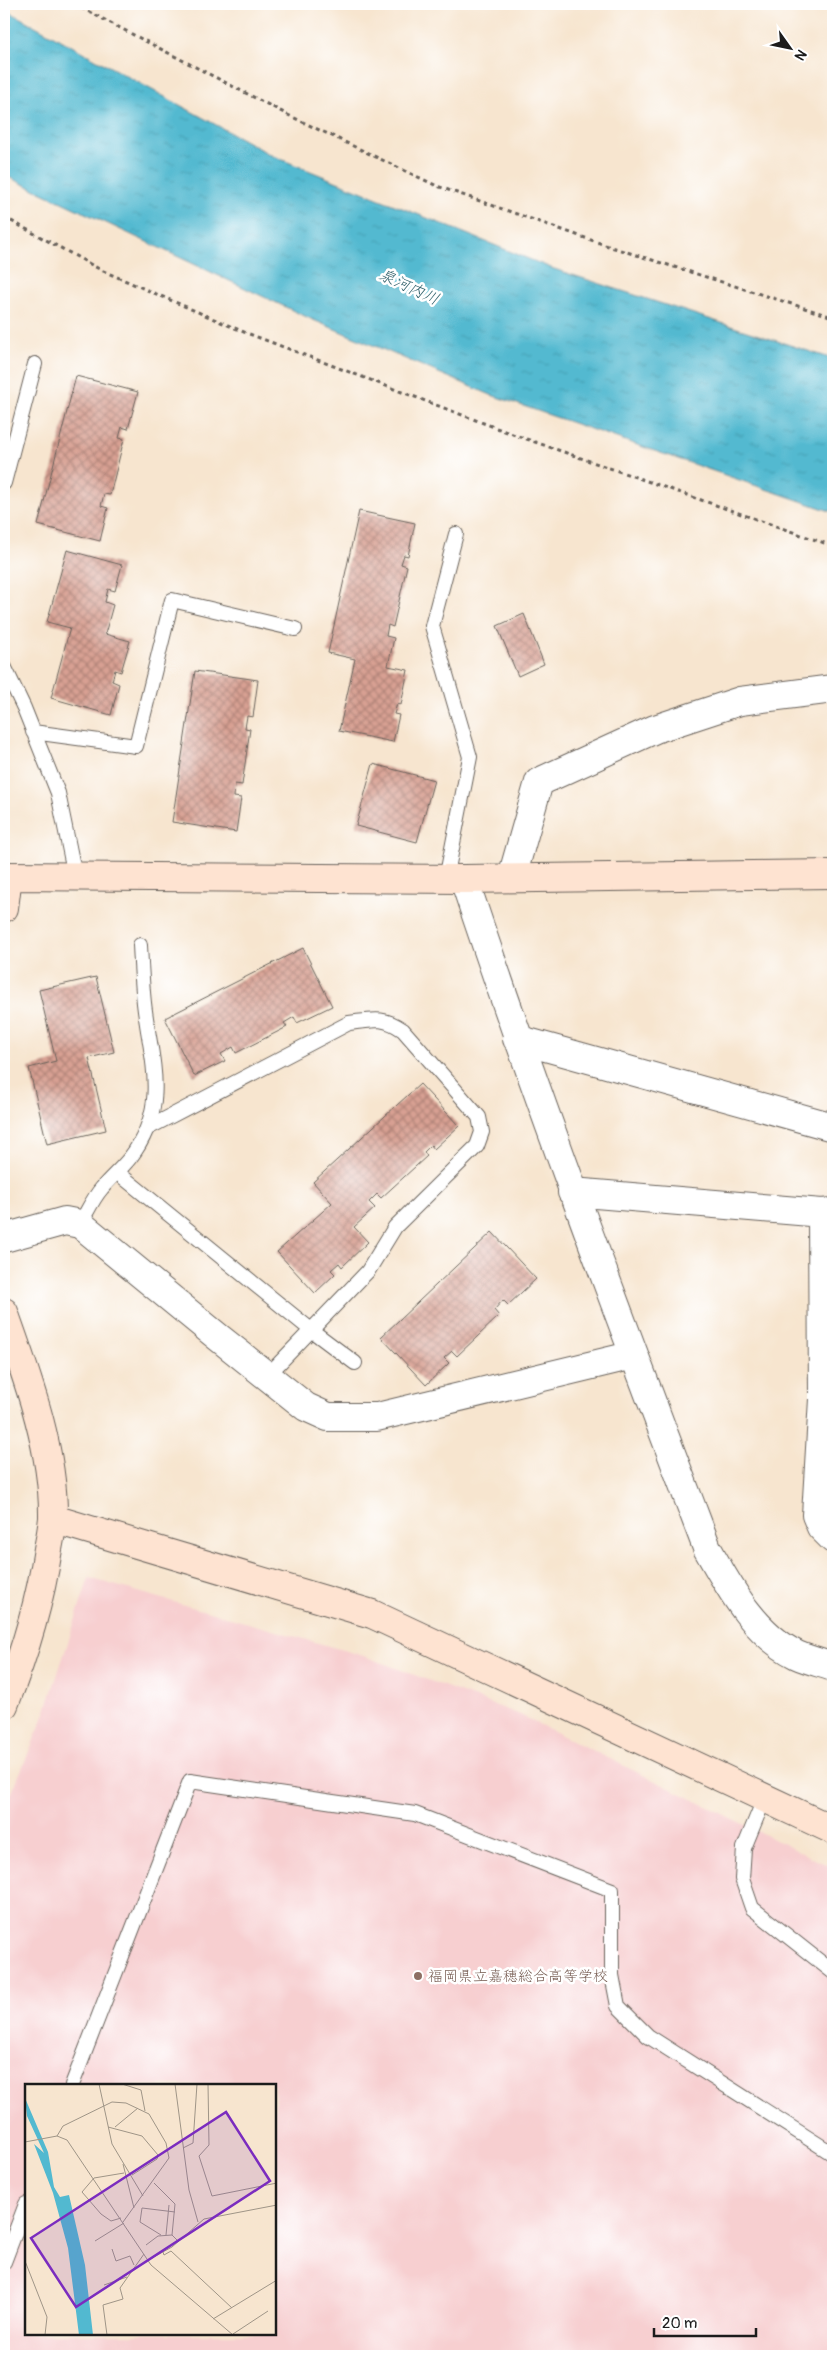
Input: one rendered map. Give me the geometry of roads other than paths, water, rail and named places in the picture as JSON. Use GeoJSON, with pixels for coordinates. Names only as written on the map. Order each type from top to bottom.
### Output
{"type":"FeatureCollection","features":[{"type":"Feature","properties":{"kind":"street"},"geometry":{"type":"LineString","coordinates":[[512,877],[539,782],[655,729],[740,701],[833,689]]}},
{"type":"Feature","properties":{"kind":"street"},"geometry":{"type":"LineString","coordinates":[[4,908],[6,876],[455,879],[833,874]]}},
{"type":"Feature","properties":{"kind":"street"},"geometry":{"type":"LineString","coordinates":[[455,879],[517,1039],[572,1192],[707,1548],[731,1591],[760,1628],[796,1654],[833,1668]]}},
{"type":"Feature","properties":{"kind":"street"},"geometry":{"type":"LineString","coordinates":[[517,1039],[833,1127]]}},
{"type":"Feature","properties":{"kind":"street"},"geometry":{"type":"LineString","coordinates":[[572,1192],[828,1213],[823,1399],[816,1514],[821,1527],[833,1539]]}},
{"type":"Feature","properties":{"kind":"street"},"geometry":{"type":"LineString","coordinates":[[4,1238],[66,1221],[80,1224],[306,1407],[328,1417],[377,1417],[634,1355]]}},
{"type":"Feature","properties":{"kind":"street"},"geometry":{"type":"LineString","coordinates":[[4,1312],[33,1395],[47,1457],[53,1519],[43,1586],[4,1705]]}},
{"type":"Feature","properties":{"kind":"street"},"geometry":{"type":"LineString","coordinates":[[53,1519],[372,1614],[833,1830]]}},
{"type":"Feature","properties":{"kind":"lane"},"geometry":{"type":"LineString","coordinates":[[4,483],[34,364]]}},
{"type":"Feature","properties":{"kind":"lane"},"geometry":{"type":"LineString","coordinates":[[455,879],[470,757],[432,626],[456,534]]}},
{"type":"Feature","properties":{"kind":"lane"},"geometry":{"type":"LineString","coordinates":[[33,732],[136,746],[172,600],[295,629]]}},
{"type":"Feature","properties":{"kind":"lane"},"geometry":{"type":"LineString","coordinates":[[4,666],[58,793],[75,876]]}},
{"type":"Feature","properties":{"kind":"lane"},"geometry":{"type":"LineString","coordinates":[[80,1224],[101,1188],[118,1173],[135,1151],[148,1128],[156,1100],[156,1072],[144,1003],[140,946]]}},
{"type":"Feature","properties":{"kind":"lane"},"geometry":{"type":"LineString","coordinates":[[148,1128],[350,1023],[370,1020],[390,1021],[403,1030],[459,1091],[479,1117],[482,1132],[477,1146],[395,1228],[368,1271],[267,1376]]}},
{"type":"Feature","properties":{"kind":"lane"},"geometry":{"type":"LineString","coordinates":[[118,1173],[311,1330],[355,1363]]}},
{"type":"Feature","properties":{"kind":"lane"},"geometry":{"type":"LineString","coordinates":[[72,2084],[190,1781],[416,1814],[612,1890],[612,1975],[618,2006],[648,2036],[833,2154]]}},
{"type":"Feature","properties":{"kind":"lane"},"geometry":{"type":"LineString","coordinates":[[765,1797],[744,1848],[742,1879],[752,1908],[833,1972]]}},
{"type":"Feature","properties":{"kind":"lane"},"geometry":{"type":"LineString","coordinates":[[4,2262],[25,2207]]}},
{"type":"Feature","properties":{"kind":"water","name":"泉河内川"},"geometry":{"type":"Polygon","coordinates":[[[4,9],[273,156],[551,268],[833,359],[833,512],[491,395],[311,319],[4,175],[4,9]]]}},
{"type":"Feature","properties":{"kind":"place","name":"福岡県立嘉穂総合高等学校"},"geometry":{"type":"Point","coordinates":[418,1976]}}]}
